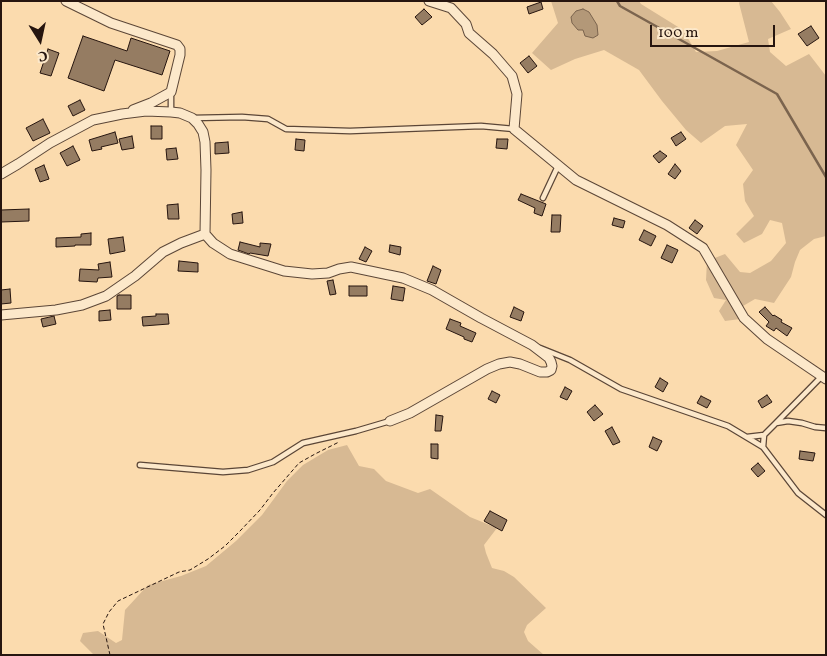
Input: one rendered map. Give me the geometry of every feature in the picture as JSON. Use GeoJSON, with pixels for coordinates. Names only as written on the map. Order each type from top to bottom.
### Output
{"type":"FeatureCollection","features":[{"type":"Feature","properties":{"kind":"street"},"geometry":{"type":"LineString","coordinates":[[66,1],[112,23],[177,45],[180,49],[171,92],[151,103],[122,114]]}},
{"type":"Feature","properties":{"kind":"street"},"geometry":{"type":"LineString","coordinates":[[430,1],[450,8],[466,24],[469,33],[493,54],[512,76],[517,94],[514,129],[576,180],[667,225],[703,248],[744,318],[767,339],[824,378]]}},
{"type":"Feature","properties":{"kind":"street"},"geometry":{"type":"LineString","coordinates":[[1,174],[50,143],[94,120],[122,114],[146,112],[180,113],[192,118],[203,132],[205,142],[205,234],[213,243],[230,254],[284,271],[312,274],[328,273],[351,267],[403,278],[432,290],[532,345],[552,362],[551,370],[547,372],[540,372],[510,362],[499,364],[410,413],[390,421]]}},
{"type":"Feature","properties":{"kind":"street"},"geometry":{"type":"LineString","coordinates":[[1,315],[56,310],[82,305],[106,296],[135,276],[163,252],[205,234]]}},
{"type":"Feature","properties":{"kind":"lane"},"geometry":{"type":"LineString","coordinates":[[171,92],[171,112]]}},
{"type":"Feature","properties":{"kind":"lane"},"geometry":{"type":"LineString","coordinates":[[192,118],[242,117],[268,119],[286,130],[350,131],[481,126],[514,129]]}},
{"type":"Feature","properties":{"kind":"lane"},"geometry":{"type":"LineString","coordinates":[[543,198],[558,166]]}},
{"type":"Feature","properties":{"kind":"lane"},"geometry":{"type":"LineString","coordinates":[[532,345],[570,360],[621,389],[728,426],[763,447],[798,493],[826,515]]}},
{"type":"Feature","properties":{"kind":"lane"},"geometry":{"type":"LineString","coordinates":[[747,437],[764,435],[824,378]]}},
{"type":"Feature","properties":{"kind":"lane"},"geometry":{"type":"LineString","coordinates":[[140,465],[223,472],[248,470],[273,462],[303,443],[390,421]]}},
{"type":"Feature","properties":{"kind":"lane"},"geometry":{"type":"LineString","coordinates":[[776,423],[788,421],[826,428]]}},
{"type":"Feature","properties":{"kind":"lane"},"geometry":{"type":"LineString","coordinates":[[763,447],[764,435]]}},
{"type":"Feature","properties":{"kind":"path"},"geometry":{"type":"LineString","coordinates":[[110,655],[103,624],[108,612],[118,601],[178,572],[190,570],[208,559],[225,546],[260,510],[299,463],[328,446],[346,439]]}},
{"type":"Feature","properties":{"kind":"shaded area"},"geometry":{"type":"Polygon","coordinates":[[[551,1],[639,1],[683,30],[696,52],[717,51],[749,42],[740,1],[771,1],[780,12],[791,29],[768,39],[770,52],[786,66],[809,54],[826,76],[826,236],[814,239],[800,250],[791,277],[774,303],[755,299],[743,306],[748,318],[725,321],[719,311],[726,300],[714,298],[706,280],[707,261],[725,254],[740,272],[750,273],[771,261],[786,243],[782,223],[770,220],[762,234],[744,243],[736,234],[754,216],[745,201],[743,184],[753,170],[736,145],[747,124],[725,126],[701,143],[686,130],[639,70],[604,50],[575,59],[551,70],[532,53],[558,23],[551,1]]]}},
{"type":"Feature","properties":{"kind":"shaded area"},"geometry":{"type":"Polygon","coordinates":[[[583,9],[589,12],[597,25],[598,35],[593,38],[585,36],[583,30],[578,30],[572,23],[571,17],[576,11],[583,9]]]}},
{"type":"Feature","properties":{"kind":"shaded area"},"geometry":{"type":"Polygon","coordinates":[[[347,445],[359,466],[374,469],[386,481],[418,493],[430,489],[470,517],[497,528],[484,545],[486,553],[492,568],[504,571],[514,577],[546,608],[527,625],[524,632],[528,641],[544,655],[94,655],[80,641],[83,633],[98,631],[116,643],[122,640],[125,610],[148,585],[181,576],[206,566],[236,541],[262,515],[287,481],[303,465],[328,450],[347,445]]]}},
{"type":"Feature","properties":{"kind":"building"},"geometry":{"type":"Polygon","coordinates":[[[541,2],[543,9],[529,14],[527,7],[541,2]]]}},
{"type":"Feature","properties":{"kind":"building"},"geometry":{"type":"Polygon","coordinates":[[[424,9],[432,17],[422,25],[415,17],[424,9]]]}},
{"type":"Feature","properties":{"kind":"building"},"geometry":{"type":"Polygon","coordinates":[[[811,26],[819,38],[807,46],[798,34],[811,26]]]}},
{"type":"Feature","properties":{"kind":"building"},"geometry":{"type":"Polygon","coordinates":[[[83,36],[127,51],[131,38],[170,51],[162,75],[115,60],[104,91],[68,78],[83,36]]]}},
{"type":"Feature","properties":{"kind":"building"},"geometry":{"type":"Polygon","coordinates":[[[48,49],[59,53],[51,76],[40,73],[48,49]]]}},
{"type":"Feature","properties":{"kind":"building"},"geometry":{"type":"Polygon","coordinates":[[[529,56],[537,66],[528,73],[520,63],[529,56]]]}},
{"type":"Feature","properties":{"kind":"building"},"geometry":{"type":"Polygon","coordinates":[[[80,100],[85,110],[73,116],[68,106],[80,100]]]}},
{"type":"Feature","properties":{"kind":"building"},"geometry":{"type":"Polygon","coordinates":[[[43,119],[50,133],[33,141],[26,128],[43,119]]]}},
{"type":"Feature","properties":{"kind":"building"},"geometry":{"type":"Polygon","coordinates":[[[151,126],[162,126],[162,139],[151,139],[151,126]]]}},
{"type":"Feature","properties":{"kind":"building"},"geometry":{"type":"Polygon","coordinates":[[[115,132],[118,143],[92,151],[89,140],[115,132]]]}},
{"type":"Feature","properties":{"kind":"building"},"geometry":{"type":"Polygon","coordinates":[[[681,132],[686,139],[676,146],[671,138],[681,132]]]}},
{"type":"Feature","properties":{"kind":"building"},"geometry":{"type":"Polygon","coordinates":[[[132,136],[134,148],[122,150],[119,139],[132,136]]]}},
{"type":"Feature","properties":{"kind":"building"},"geometry":{"type":"Polygon","coordinates":[[[296,139],[305,140],[304,151],[295,150],[296,139]]]}},
{"type":"Feature","properties":{"kind":"building"},"geometry":{"type":"Polygon","coordinates":[[[497,139],[508,139],[507,149],[496,148],[497,139]]]}},
{"type":"Feature","properties":{"kind":"building"},"geometry":{"type":"Polygon","coordinates":[[[228,142],[229,153],[215,154],[215,143],[228,142]]]}},
{"type":"Feature","properties":{"kind":"building"},"geometry":{"type":"Polygon","coordinates":[[[73,146],[80,160],[67,166],[60,153],[73,146]]]}},
{"type":"Feature","properties":{"kind":"building"},"geometry":{"type":"Polygon","coordinates":[[[176,148],[178,159],[167,160],[166,149],[176,148]]]}},
{"type":"Feature","properties":{"kind":"building"},"geometry":{"type":"Polygon","coordinates":[[[660,151],[667,156],[659,163],[653,156],[660,151]]]}},
{"type":"Feature","properties":{"kind":"building"},"geometry":{"type":"Polygon","coordinates":[[[675,164],[681,171],[675,179],[668,174],[675,164]]]}},
{"type":"Feature","properties":{"kind":"building"},"geometry":{"type":"Polygon","coordinates":[[[44,165],[49,179],[40,182],[35,169],[44,165]]]}},
{"type":"Feature","properties":{"kind":"building"},"geometry":{"type":"Polygon","coordinates":[[[521,194],[546,204],[542,216],[534,213],[535,208],[518,200],[521,194]]]}},
{"type":"Feature","properties":{"kind":"building"},"geometry":{"type":"Polygon","coordinates":[[[178,204],[179,219],[168,219],[167,205],[178,204]]]}},
{"type":"Feature","properties":{"kind":"building"},"geometry":{"type":"Polygon","coordinates":[[[29,209],[29,221],[1,222],[1,210],[29,209]]]}},
{"type":"Feature","properties":{"kind":"building"},"geometry":{"type":"Polygon","coordinates":[[[242,212],[243,223],[233,224],[232,214],[242,212]]]}},
{"type":"Feature","properties":{"kind":"building"},"geometry":{"type":"Polygon","coordinates":[[[552,215],[561,215],[560,232],[551,232],[552,215]]]}},
{"type":"Feature","properties":{"kind":"building"},"geometry":{"type":"Polygon","coordinates":[[[614,218],[625,221],[623,228],[612,225],[614,218]]]}},
{"type":"Feature","properties":{"kind":"building"},"geometry":{"type":"Polygon","coordinates":[[[695,220],[703,226],[697,234],[689,228],[695,220]]]}},
{"type":"Feature","properties":{"kind":"building"},"geometry":{"type":"Polygon","coordinates":[[[644,230],[656,236],[651,246],[639,240],[644,230]]]}},
{"type":"Feature","properties":{"kind":"building"},"geometry":{"type":"Polygon","coordinates":[[[91,233],[91,245],[56,247],[56,238],[81,237],[81,234],[91,233]]]}},
{"type":"Feature","properties":{"kind":"building"},"geometry":{"type":"Polygon","coordinates":[[[123,237],[125,251],[110,254],[108,239],[123,237]]]}},
{"type":"Feature","properties":{"kind":"building"},"geometry":{"type":"Polygon","coordinates":[[[240,242],[260,247],[260,243],[271,244],[268,256],[249,254],[238,250],[240,242]]]}},
{"type":"Feature","properties":{"kind":"building"},"geometry":{"type":"Polygon","coordinates":[[[390,245],[401,247],[400,255],[389,252],[390,245]]]}},
{"type":"Feature","properties":{"kind":"building"},"geometry":{"type":"Polygon","coordinates":[[[667,245],[678,250],[672,263],[661,258],[667,245]]]}},
{"type":"Feature","properties":{"kind":"building"},"geometry":{"type":"Polygon","coordinates":[[[365,247],[372,251],[366,262],[359,259],[365,247]]]}},
{"type":"Feature","properties":{"kind":"building"},"geometry":{"type":"Polygon","coordinates":[[[179,261],[198,263],[198,272],[178,271],[179,261]]]}},
{"type":"Feature","properties":{"kind":"building"},"geometry":{"type":"Polygon","coordinates":[[[110,262],[112,277],[98,278],[97,282],[79,281],[80,269],[99,270],[98,264],[110,262]]]}},
{"type":"Feature","properties":{"kind":"building"},"geometry":{"type":"Polygon","coordinates":[[[433,266],[441,270],[436,284],[427,281],[433,266]]]}},
{"type":"Feature","properties":{"kind":"building"},"geometry":{"type":"Polygon","coordinates":[[[333,280],[336,294],[330,295],[327,281],[333,280]]]}},
{"type":"Feature","properties":{"kind":"building"},"geometry":{"type":"Polygon","coordinates":[[[349,286],[367,286],[367,296],[349,296],[349,286]]]}},
{"type":"Feature","properties":{"kind":"building"},"geometry":{"type":"Polygon","coordinates":[[[393,286],[405,288],[403,301],[391,299],[393,286]]]}},
{"type":"Feature","properties":{"kind":"building"},"geometry":{"type":"Polygon","coordinates":[[[10,289],[11,303],[1,304],[1,290],[10,289]]]}},
{"type":"Feature","properties":{"kind":"building"},"geometry":{"type":"Polygon","coordinates":[[[131,295],[131,309],[117,309],[117,296],[131,295]]]}},
{"type":"Feature","properties":{"kind":"building"},"geometry":{"type":"Polygon","coordinates":[[[514,307],[524,312],[521,321],[510,317],[514,307]]]}},
{"type":"Feature","properties":{"kind":"building"},"geometry":{"type":"Polygon","coordinates":[[[765,307],[773,316],[792,328],[787,336],[776,328],[774,331],[766,326],[769,322],[759,312],[765,307]]]}},
{"type":"Feature","properties":{"kind":"building"},"geometry":{"type":"Polygon","coordinates":[[[110,310],[111,320],[99,321],[99,311],[110,310]]]}},
{"type":"Feature","properties":{"kind":"building"},"geometry":{"type":"Polygon","coordinates":[[[156,314],[168,314],[169,324],[143,326],[142,317],[156,316],[156,314]]]}},
{"type":"Feature","properties":{"kind":"building"},"geometry":{"type":"Polygon","coordinates":[[[54,316],[56,324],[43,327],[41,319],[54,316]]]}},
{"type":"Feature","properties":{"kind":"building"},"geometry":{"type":"Polygon","coordinates":[[[450,319],[461,323],[460,326],[476,333],[472,342],[446,329],[450,319]]]}},
{"type":"Feature","properties":{"kind":"building"},"geometry":{"type":"Polygon","coordinates":[[[660,378],[668,383],[663,392],[655,387],[660,378]]]}},
{"type":"Feature","properties":{"kind":"building"},"geometry":{"type":"Polygon","coordinates":[[[565,387],[572,391],[567,400],[560,397],[565,387]]]}},
{"type":"Feature","properties":{"kind":"building"},"geometry":{"type":"Polygon","coordinates":[[[492,391],[500,395],[496,403],[488,399],[492,391]]]}},
{"type":"Feature","properties":{"kind":"building"},"geometry":{"type":"Polygon","coordinates":[[[767,395],[772,402],[762,408],[758,401],[767,395]]]}},
{"type":"Feature","properties":{"kind":"building"},"geometry":{"type":"Polygon","coordinates":[[[701,396],[711,401],[707,408],[697,403],[701,396]]]}},
{"type":"Feature","properties":{"kind":"building"},"geometry":{"type":"Polygon","coordinates":[[[595,405],[603,414],[594,421],[587,412],[595,405]]]}},
{"type":"Feature","properties":{"kind":"building"},"geometry":{"type":"Polygon","coordinates":[[[436,415],[443,416],[441,431],[435,431],[436,415]]]}},
{"type":"Feature","properties":{"kind":"building"},"geometry":{"type":"Polygon","coordinates":[[[612,427],[620,442],[613,445],[605,431],[612,427]]]}},
{"type":"Feature","properties":{"kind":"building"},"geometry":{"type":"Polygon","coordinates":[[[653,437],[662,441],[657,451],[649,447],[653,437]]]}},
{"type":"Feature","properties":{"kind":"building"},"geometry":{"type":"Polygon","coordinates":[[[431,444],[438,444],[438,459],[431,458],[431,444]]]}},
{"type":"Feature","properties":{"kind":"building"},"geometry":{"type":"Polygon","coordinates":[[[800,451],[815,453],[813,461],[799,459],[800,451]]]}},
{"type":"Feature","properties":{"kind":"building"},"geometry":{"type":"Polygon","coordinates":[[[758,463],[765,471],[758,477],[751,469],[758,463]]]}},
{"type":"Feature","properties":{"kind":"building"},"geometry":{"type":"Polygon","coordinates":[[[490,511],[507,520],[502,531],[484,521],[490,511]]]}},
{"type":"Feature","properties":{"kind":"waterway"},"geometry":{"type":"LineString","coordinates":[[617,1],[620,6],[777,94],[826,177]]}}]}
